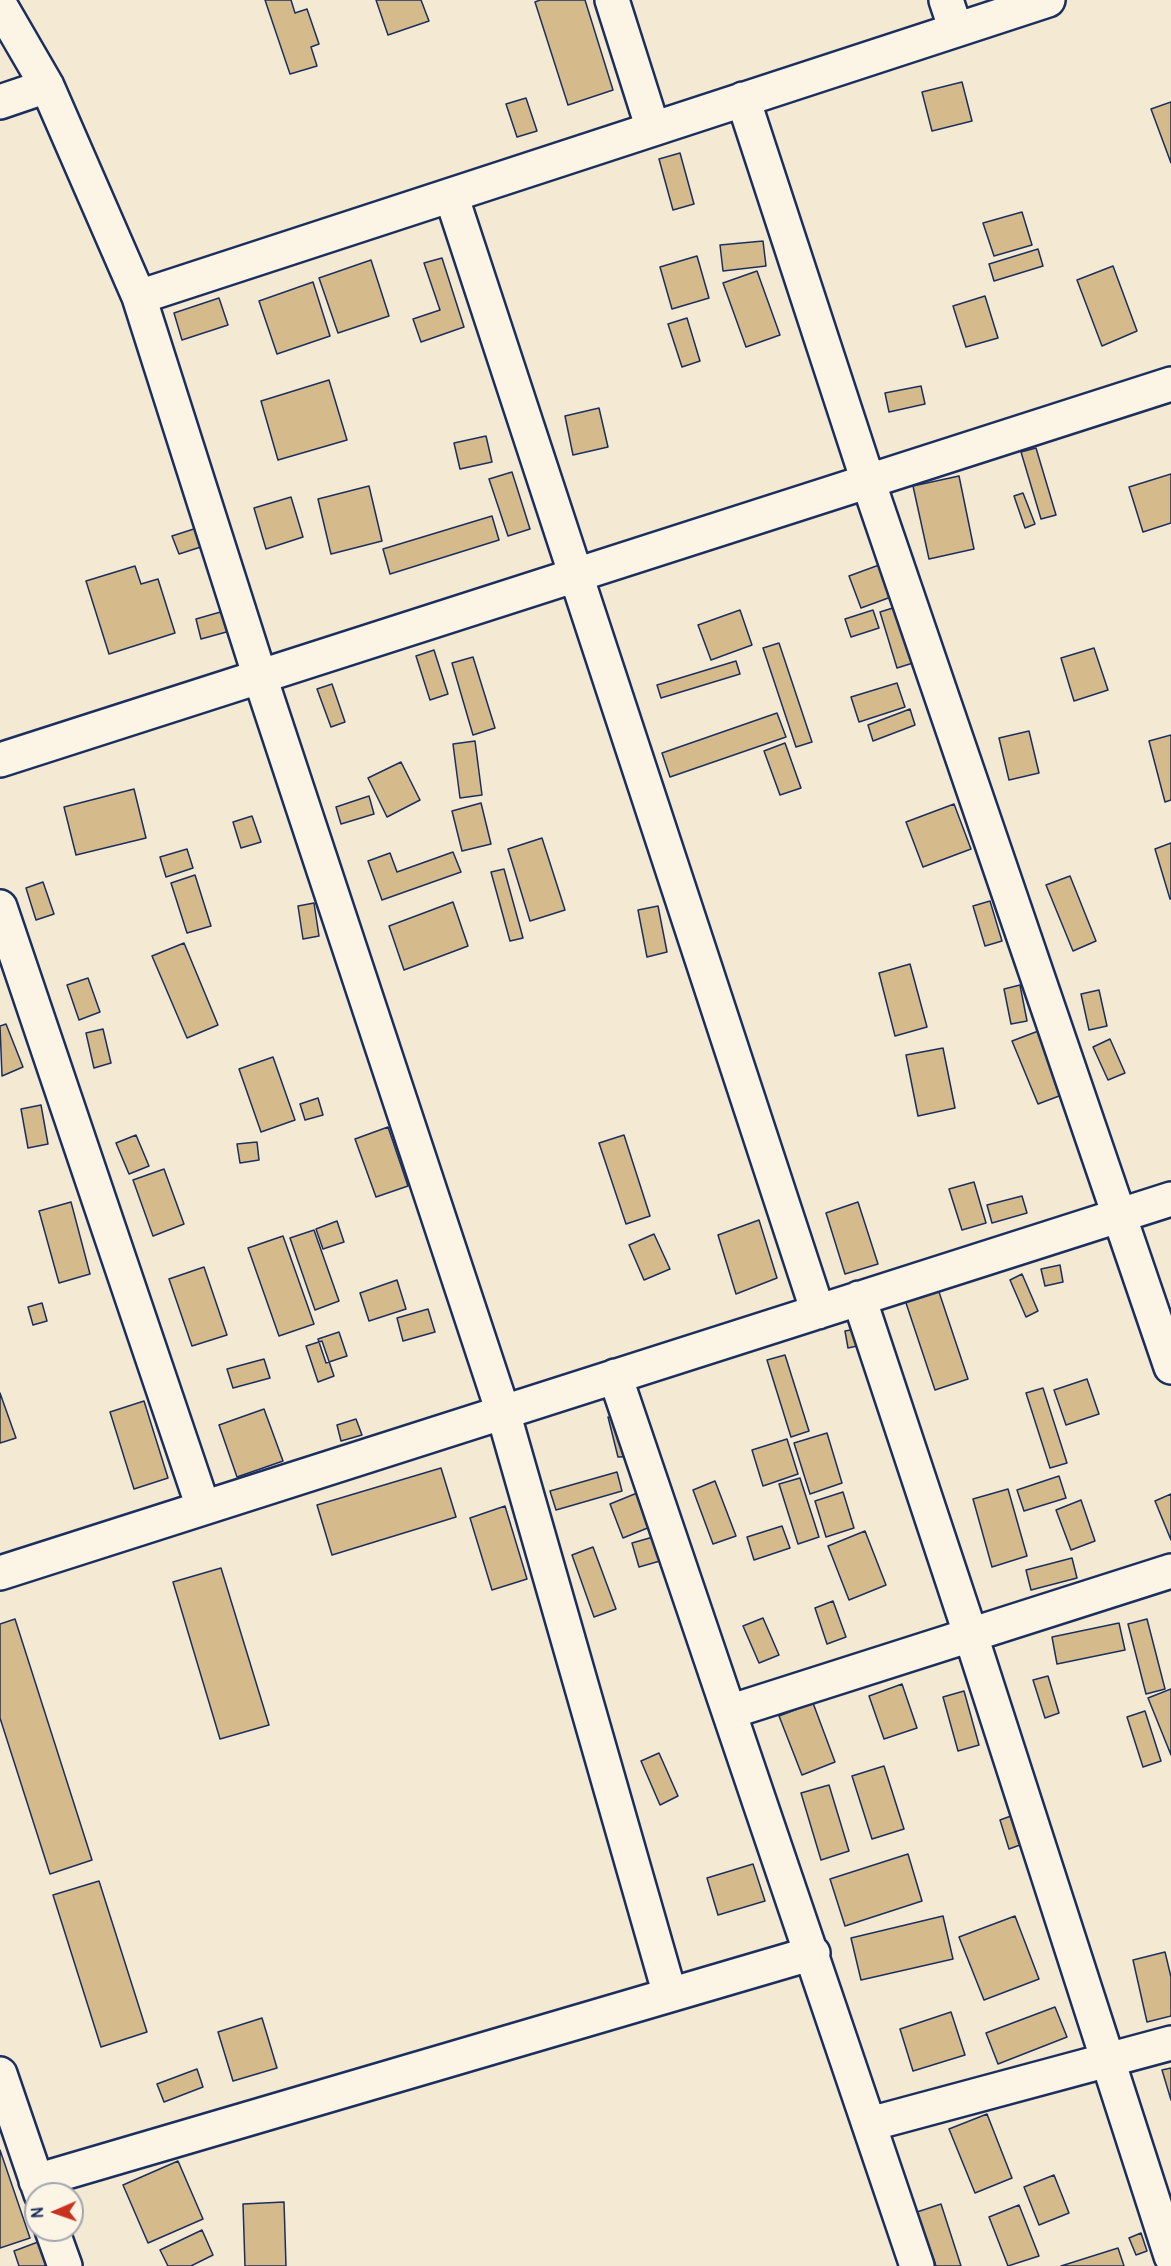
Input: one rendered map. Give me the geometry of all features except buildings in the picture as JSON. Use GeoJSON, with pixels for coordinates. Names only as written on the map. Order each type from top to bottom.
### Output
{"type":"FeatureCollection","features":[{"type":"Feature","properties":{"kind":"street"},"geometry":{"type":"LineString","coordinates":[[6,0],[0,3],[47,86],[139,297],[260,677],[502,1412],[670,1995]]}},
{"type":"Feature","properties":{"kind":"street"},"geometry":{"type":"LineString","coordinates":[[612,0],[652,129]]}},
{"type":"Feature","properties":{"kind":"street"},"geometry":{"type":"LineString","coordinates":[[139,297],[743,99],[951,15],[1048,0]]}},
{"type":"Feature","properties":{"kind":"street"},"geometry":{"type":"LineString","coordinates":[[0,102],[47,86]]}},
{"type":"Feature","properties":{"kind":"street"},"geometry":{"type":"LineString","coordinates":[[743,99],[868,481],[1121,1215],[1171,1367]]}},
{"type":"Feature","properties":{"kind":"street"},"geometry":{"type":"LineString","coordinates":[[451,195],[574,576],[818,1312]]}},
{"type":"Feature","properties":{"kind":"street"},"geometry":{"type":"LineString","coordinates":[[0,760],[1171,384]]}},
{"type":"Feature","properties":{"kind":"street"},"geometry":{"type":"LineString","coordinates":[[0,907],[203,1507]]}},
{"type":"Feature","properties":{"kind":"street"},"geometry":{"type":"LineString","coordinates":[[0,1573],[1171,1199]]}},
{"type":"Feature","properties":{"kind":"street"},"geometry":{"type":"LineString","coordinates":[[859,1298],[971,1636],[1171,2256]]}},
{"type":"Feature","properties":{"kind":"street"},"geometry":{"type":"LineString","coordinates":[[615,1376],[813,1953],[917,2266]]}},
{"type":"Feature","properties":{"kind":"street"},"geometry":{"type":"LineString","coordinates":[[729,1712],[1171,1571]]}},
{"type":"Feature","properties":{"kind":"street"},"geometry":{"type":"LineString","coordinates":[[54,2182],[813,1953]]}},
{"type":"Feature","properties":{"kind":"street"},"geometry":{"type":"LineString","coordinates":[[870,2124],[1171,2043]]}},
{"type":"Feature","properties":{"kind":"street"},"geometry":{"type":"LineString","coordinates":[[0,2074],[36,2182]]}},
{"type":"Feature","properties":{"kind":"street"},"geometry":{"type":"LineString","coordinates":[[56,2242],[64,2266]]}}]}
